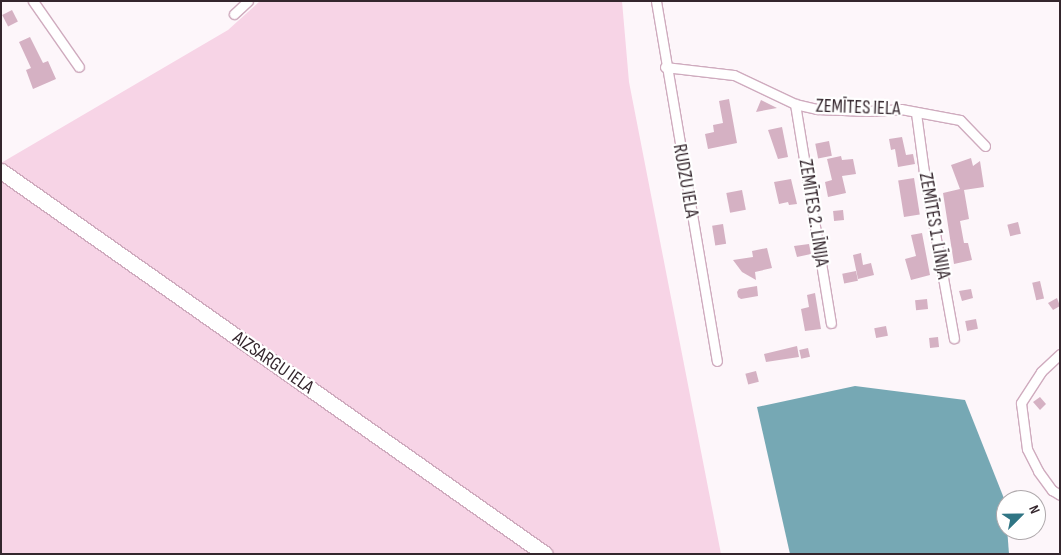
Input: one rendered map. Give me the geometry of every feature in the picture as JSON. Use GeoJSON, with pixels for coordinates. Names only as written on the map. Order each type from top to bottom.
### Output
{"type":"FeatureCollection","features":[{"type":"Feature","properties":{"kind":"highway","name":"AIZSARGU IELA"},"geometry":{"type":"LineString","coordinates":[[1,171],[545,554]]}},
{"type":"Feature","properties":{"kind":"street"},"geometry":{"type":"LineString","coordinates":[[33,1],[79,67]]}},
{"type":"Feature","properties":{"kind":"street"},"geometry":{"type":"LineString","coordinates":[[234,14],[248,1]]}},
{"type":"Feature","properties":{"kind":"street","name":"RUDZU IELA"},"geometry":{"type":"LineString","coordinates":[[656,1],[665,66],[717,361]]}},
{"type":"Feature","properties":{"kind":"street","name":"ZEMĪTES IELA"},"geometry":{"type":"LineString","coordinates":[[665,66],[734,75],[795,104],[837,111],[901,109],[960,120],[985,146]]}},
{"type":"Feature","properties":{"kind":"street","name":"ZEMĪTES 2. LĪNIJA"},"geometry":{"type":"LineString","coordinates":[[795,104],[831,323]]}},
{"type":"Feature","properties":{"kind":"street","name":"ZEMĪTES 1. LĪNIJA"},"geometry":{"type":"LineString","coordinates":[[916,113],[924,172],[954,338]]}},
{"type":"Feature","properties":{"kind":"street"},"geometry":{"type":"LineString","coordinates":[[1060,354],[1041,372],[1021,403],[1027,449],[1038,471],[1052,490],[1060,495]]}},
{"type":"Feature","properties":{"kind":"shaded area"},"geometry":{"type":"Polygon","coordinates":[[[260,1],[622,1],[629,82],[721,554],[1,554],[1,163],[228,30],[260,1]]]}},
{"type":"Feature","properties":{"kind":"water"},"geometry":{"type":"Polygon","coordinates":[[[855,386],[965,400],[1001,490],[996,490],[996,540],[1008,540],[1009,554],[790,554],[757,407],[855,386]]]}},
{"type":"Feature","properties":{"kind":"building"},"geometry":{"type":"Polygon","coordinates":[[[12,10],[18,22],[8,27],[2,15],[12,10]]]}},
{"type":"Feature","properties":{"kind":"building"},"geometry":{"type":"Polygon","coordinates":[[[30,37],[43,63],[48,61],[56,79],[33,89],[26,70],[31,68],[19,42],[30,37]]]}},
{"type":"Feature","properties":{"kind":"building"},"geometry":{"type":"Polygon","coordinates":[[[729,99],[737,143],[708,149],[705,134],[714,132],[713,125],[723,123],[719,101],[729,99]]]}},
{"type":"Feature","properties":{"kind":"building"},"geometry":{"type":"Polygon","coordinates":[[[761,100],[777,108],[756,112],[761,100]]]}},
{"type":"Feature","properties":{"kind":"building"},"geometry":{"type":"Polygon","coordinates":[[[782,127],[788,157],[778,159],[768,130],[782,127]]]}},
{"type":"Feature","properties":{"kind":"building"},"geometry":{"type":"Polygon","coordinates":[[[902,137],[906,155],[913,154],[915,164],[898,167],[895,149],[891,150],[889,139],[902,137]]]}},
{"type":"Feature","properties":{"kind":"building"},"geometry":{"type":"Polygon","coordinates":[[[829,141],[832,156],[818,158],[815,144],[829,141]]]}},
{"type":"Feature","properties":{"kind":"building"},"geometry":{"type":"Polygon","coordinates":[[[841,156],[842,160],[853,159],[856,174],[842,176],[846,193],[828,197],[825,182],[832,180],[827,159],[841,156]]]}},
{"type":"Feature","properties":{"kind":"building"},"geometry":{"type":"Polygon","coordinates":[[[971,158],[973,166],[980,161],[984,187],[964,190],[969,219],[960,221],[964,243],[968,243],[972,260],[954,264],[943,193],[960,189],[951,165],[971,158]]]}},
{"type":"Feature","properties":{"kind":"building"},"geometry":{"type":"Polygon","coordinates":[[[914,178],[920,215],[904,217],[898,181],[914,178]]]}},
{"type":"Feature","properties":{"kind":"building"},"geometry":{"type":"Polygon","coordinates":[[[791,179],[797,204],[789,205],[788,202],[779,204],[774,182],[791,179]]]}},
{"type":"Feature","properties":{"kind":"building"},"geometry":{"type":"Polygon","coordinates":[[[742,190],[746,210],[730,213],[726,193],[742,190]]]}},
{"type":"Feature","properties":{"kind":"building"},"geometry":{"type":"Polygon","coordinates":[[[843,210],[844,220],[834,221],[833,211],[843,210]]]}},
{"type":"Feature","properties":{"kind":"building"},"geometry":{"type":"Polygon","coordinates":[[[1018,222],[1021,234],[1010,236],[1007,225],[1018,222]]]}},
{"type":"Feature","properties":{"kind":"building"},"geometry":{"type":"Polygon","coordinates":[[[723,224],[726,244],[715,245],[712,226],[723,224]]]}},
{"type":"Feature","properties":{"kind":"building"},"geometry":{"type":"Polygon","coordinates":[[[922,233],[930,275],[911,280],[905,259],[916,256],[911,235],[922,233]]]}},
{"type":"Feature","properties":{"kind":"building"},"geometry":{"type":"Polygon","coordinates":[[[809,244],[811,254],[797,257],[794,246],[809,244]]]}},
{"type":"Feature","properties":{"kind":"building"},"geometry":{"type":"Polygon","coordinates":[[[767,248],[772,268],[755,272],[756,280],[742,272],[733,260],[753,257],[752,251],[767,248]]]}},
{"type":"Feature","properties":{"kind":"building"},"geometry":{"type":"Polygon","coordinates":[[[861,253],[863,265],[871,263],[874,275],[858,279],[853,255],[861,253]]]}},
{"type":"Feature","properties":{"kind":"building"},"geometry":{"type":"Polygon","coordinates":[[[856,271],[858,281],[844,283],[842,274],[856,271]]]}},
{"type":"Feature","properties":{"kind":"building"},"geometry":{"type":"Polygon","coordinates":[[[1040,281],[1044,299],[1036,300],[1032,283],[1040,281]]]}},
{"type":"Feature","properties":{"kind":"building"},"geometry":{"type":"Polygon","coordinates":[[[757,286],[758,296],[741,299],[738,297],[737,292],[739,289],[757,286]]]}},
{"type":"Feature","properties":{"kind":"building"},"geometry":{"type":"Polygon","coordinates":[[[971,289],[973,298],[962,301],[959,291],[971,289]]]}},
{"type":"Feature","properties":{"kind":"building"},"geometry":{"type":"Polygon","coordinates":[[[815,293],[821,329],[805,331],[801,309],[809,307],[807,295],[815,293]]]}},
{"type":"Feature","properties":{"kind":"building"},"geometry":{"type":"Polygon","coordinates":[[[1057,298],[1060,306],[1053,310],[1048,303],[1057,298]]]}},
{"type":"Feature","properties":{"kind":"building"},"geometry":{"type":"Polygon","coordinates":[[[927,299],[928,309],[916,310],[915,300],[927,299]]]}},
{"type":"Feature","properties":{"kind":"building"},"geometry":{"type":"Polygon","coordinates":[[[976,319],[978,329],[967,331],[965,321],[976,319]]]}},
{"type":"Feature","properties":{"kind":"building"},"geometry":{"type":"Polygon","coordinates":[[[886,326],[888,336],[876,338],[874,328],[886,326]]]}},
{"type":"Feature","properties":{"kind":"building"},"geometry":{"type":"Polygon","coordinates":[[[938,337],[939,347],[930,348],[929,338],[938,337]]]}},
{"type":"Feature","properties":{"kind":"building"},"geometry":{"type":"Polygon","coordinates":[[[797,346],[799,357],[766,362],[764,354],[797,346]]]}},
{"type":"Feature","properties":{"kind":"building"},"geometry":{"type":"Polygon","coordinates":[[[808,348],[810,357],[801,359],[799,350],[808,348]]]}},
{"type":"Feature","properties":{"kind":"building"},"geometry":{"type":"Polygon","coordinates":[[[756,371],[759,382],[748,384],[745,374],[756,371]]]}},
{"type":"Feature","properties":{"kind":"building"},"geometry":{"type":"Polygon","coordinates":[[[1040,397],[1046,404],[1040,410],[1033,402],[1040,397]]]}}]}
